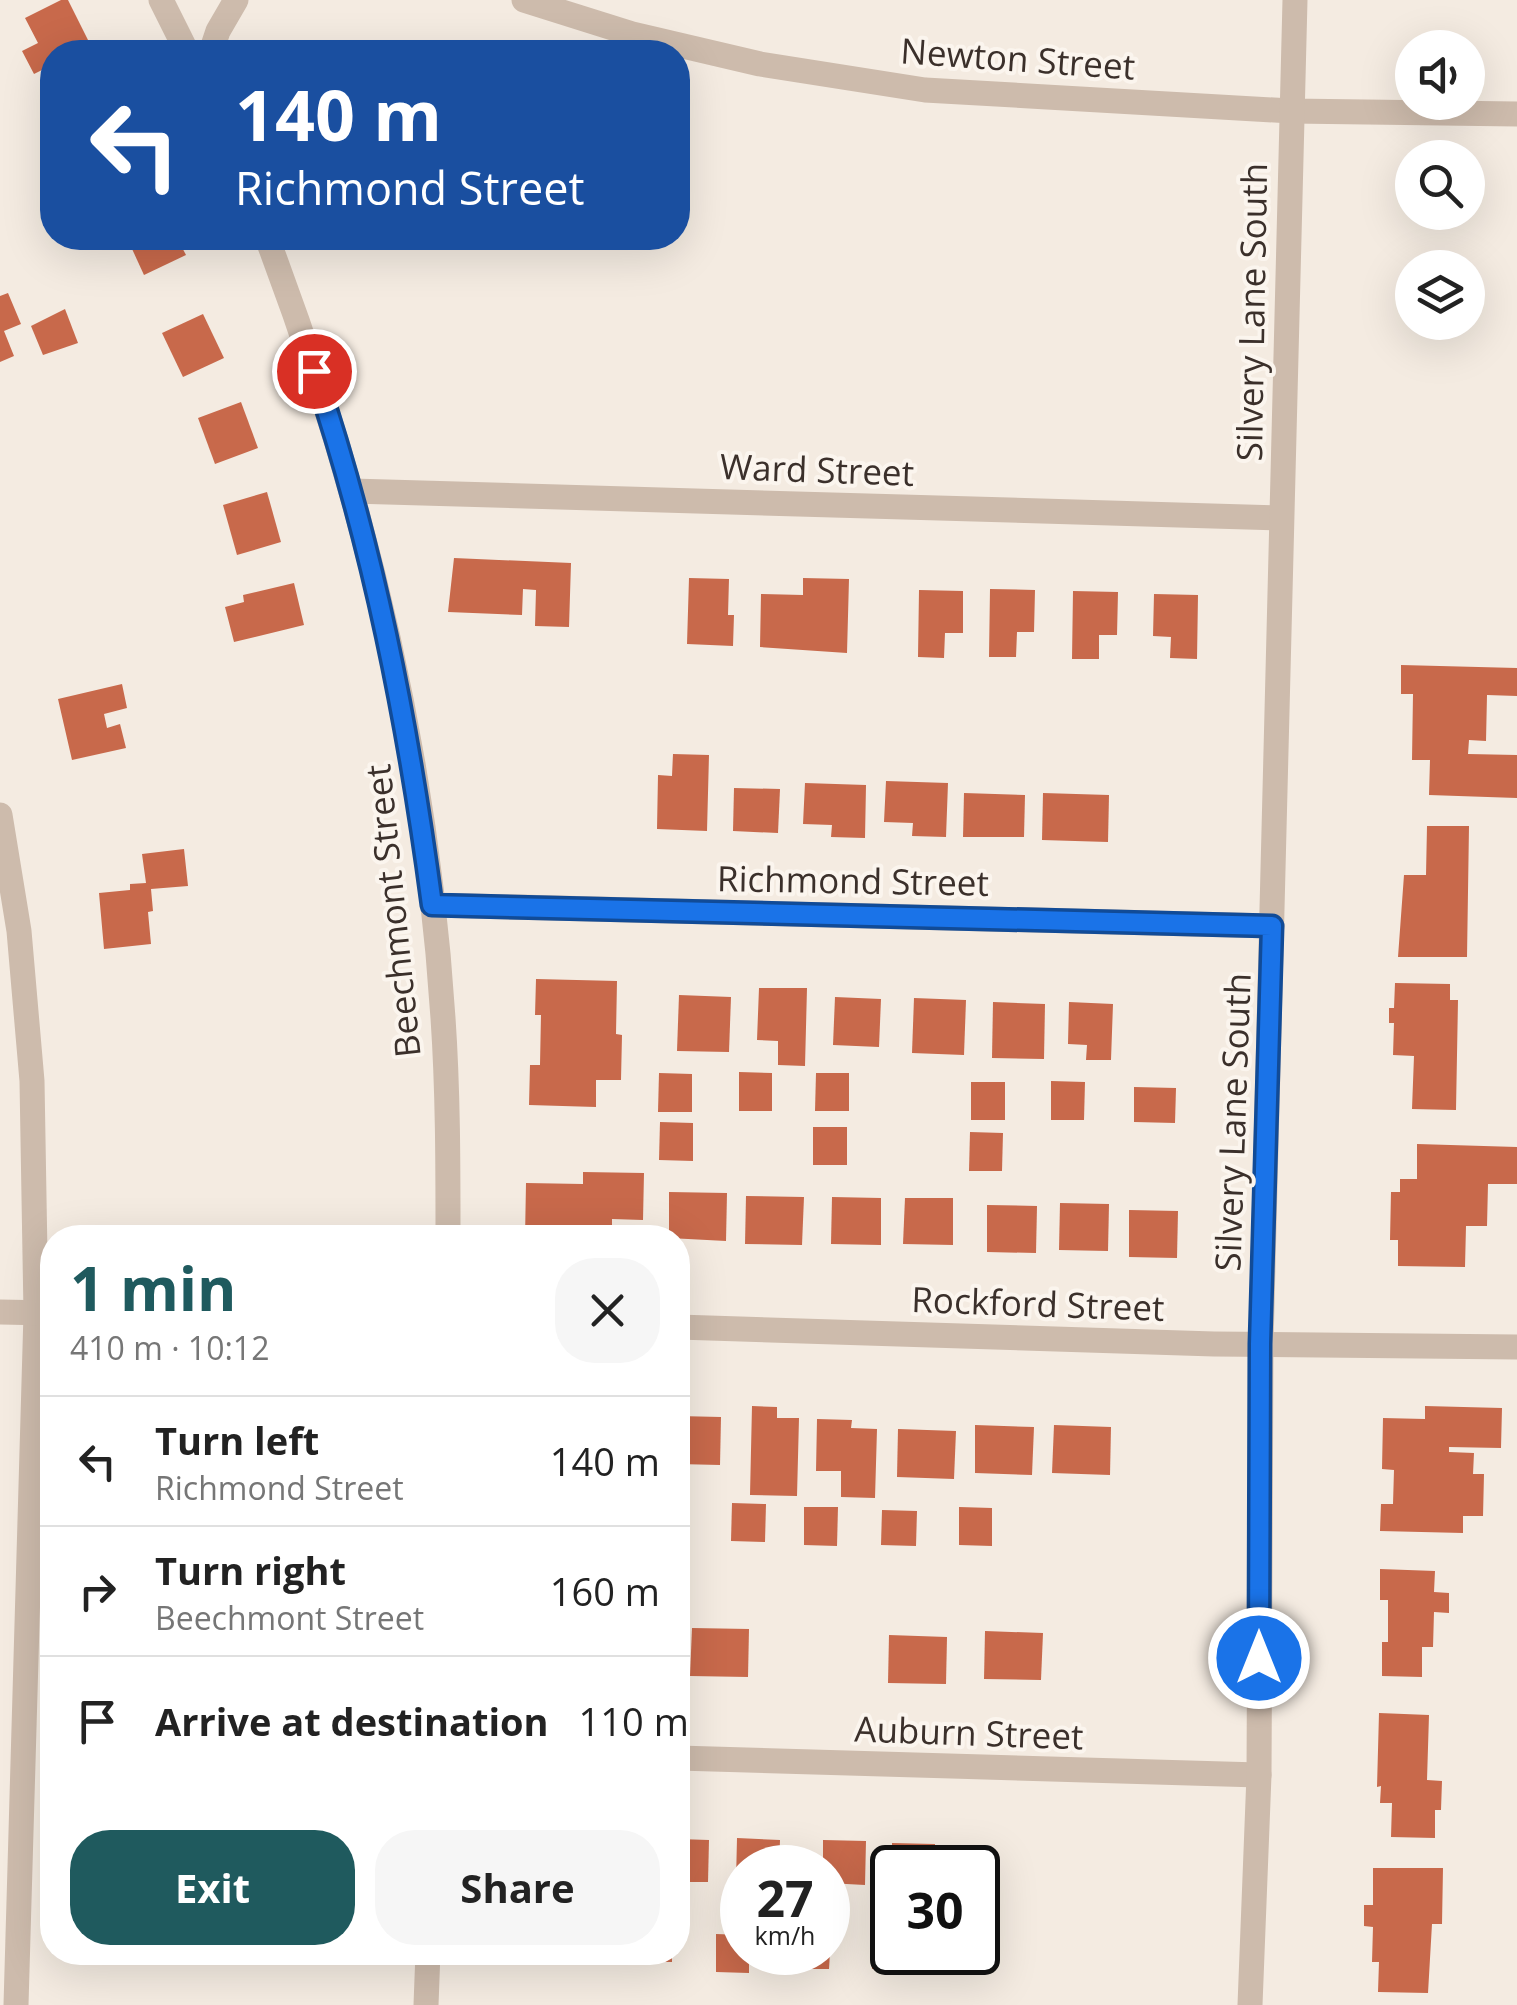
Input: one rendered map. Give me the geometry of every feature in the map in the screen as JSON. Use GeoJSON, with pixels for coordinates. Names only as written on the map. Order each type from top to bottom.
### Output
{"type":"FeatureCollection","features":[{"type":"Feature","properties":{"kind":"street"},"geometry":{"type":"LineString","coordinates":[[161,0],[181,40]]}},
{"type":"Feature","properties":{"kind":"street"},"geometry":{"type":"LineString","coordinates":[[215,40],[236,0]]}},
{"type":"Feature","properties":{"kind":"street","name":"Newton Street"},"geometry":{"type":"LineString","coordinates":[[524,0],[658,40]]}},
{"type":"Feature","properties":{"kind":"street","name":"Silvery Lane South"},"geometry":{"type":"LineString","coordinates":[[1250,2005],[1259,1775],[1260,1344],[1295,0]]}},
{"type":"Feature","properties":{"kind":"street","name":"Newton Street"},"geometry":{"type":"LineString","coordinates":[[690,48],[760,64],[926,90],[1291,111],[1517,114]]}},
{"type":"Feature","properties":{"kind":"street","name":"Beechmont Street"},"geometry":{"type":"LineString","coordinates":[[270,250],[352,491],[400,692],[432,905],[448,1114],[448,1225]]}},
{"type":"Feature","properties":{"kind":"street","name":"Ward Street"},"geometry":{"type":"LineString","coordinates":[[352,491],[1282,518]]}},
{"type":"Feature","properties":{"kind":"street"},"geometry":{"type":"LineString","coordinates":[[0,815],[19,931],[40,1236]]}},
{"type":"Feature","properties":{"kind":"street","name":"Richmond Street"},"geometry":{"type":"LineString","coordinates":[[432,905],[1272,926]]}},
{"type":"Feature","properties":{"kind":"street"},"geometry":{"type":"LineString","coordinates":[[0,1312],[40,1313]]}},
{"type":"Feature","properties":{"kind":"street","name":"Rockford Street"},"geometry":{"type":"LineString","coordinates":[[690,1328],[1517,1347]]}},
{"type":"Feature","properties":{"kind":"street"},"geometry":{"type":"LineString","coordinates":[[16,2005],[40,1412]]}},
{"type":"Feature","properties":{"kind":"street","name":"Auburn Street"},"geometry":{"type":"LineString","coordinates":[[690,1758],[1259,1775]]}},
{"type":"Feature","properties":{"kind":"street"},"geometry":{"type":"LineString","coordinates":[[426,2005],[428,1965]]}},
{"type":"Feature","properties":{"kind":"building"},"geometry":{"type":"Polygon","coordinates":[[[68,0],[88,40],[40,40],[40,71],[34,74],[22,51],[38,43],[25,18],[68,0]]]}},
{"type":"Feature","properties":{"kind":"building"},"geometry":{"type":"Polygon","coordinates":[[[133,250],[183,250],[186,255],[144,275],[133,250]]]}},
{"type":"Feature","properties":{"kind":"building"},"geometry":{"type":"Polygon","coordinates":[[[8,293],[21,324],[4,331],[14,356],[0,362],[0,296],[8,293]]]}},
{"type":"Feature","properties":{"kind":"building"},"geometry":{"type":"Polygon","coordinates":[[[65,309],[78,343],[43,355],[31,326],[65,309]]]}},
{"type":"Feature","properties":{"kind":"building"},"geometry":{"type":"Polygon","coordinates":[[[203,314],[224,358],[183,377],[162,333],[203,314]]]}},
{"type":"Feature","properties":{"kind":"building"},"geometry":{"type":"Polygon","coordinates":[[[241,402],[258,448],[215,464],[198,418],[241,402]]]}},
{"type":"Feature","properties":{"kind":"building"},"geometry":{"type":"Polygon","coordinates":[[[267,492],[281,542],[237,555],[223,505],[267,492]]]}},
{"type":"Feature","properties":{"kind":"building"},"geometry":{"type":"Polygon","coordinates":[[[454,558],[571,563],[569,627],[535,626],[536,590],[523,589],[522,615],[448,612],[454,558]]]}},
{"type":"Feature","properties":{"kind":"building"},"geometry":{"type":"Polygon","coordinates":[[[689,578],[729,579],[728,615],[734,615],[733,646],[687,644],[689,578]]]}},
{"type":"Feature","properties":{"kind":"building"},"geometry":{"type":"Polygon","coordinates":[[[803,578],[849,579],[847,653],[760,647],[761,594],[803,595],[803,578]]]}},
{"type":"Feature","properties":{"kind":"building"},"geometry":{"type":"Polygon","coordinates":[[[294,583],[304,625],[234,642],[225,607],[244,602],[243,595],[294,583]]]}},
{"type":"Feature","properties":{"kind":"building"},"geometry":{"type":"Polygon","coordinates":[[[990,589],[1035,590],[1034,632],[1017,632],[1016,657],[989,657],[990,589]]]}},
{"type":"Feature","properties":{"kind":"building"},"geometry":{"type":"Polygon","coordinates":[[[919,590],[963,591],[963,633],[945,633],[944,658],[918,657],[919,590]]]}},
{"type":"Feature","properties":{"kind":"building"},"geometry":{"type":"Polygon","coordinates":[[[1073,591],[1118,592],[1117,635],[1099,635],[1099,659],[1072,659],[1073,591]]]}},
{"type":"Feature","properties":{"kind":"building"},"geometry":{"type":"Polygon","coordinates":[[[1154,594],[1198,595],[1197,659],[1170,658],[1171,637],[1153,636],[1154,594]]]}},
{"type":"Feature","properties":{"kind":"building"},"geometry":{"type":"Polygon","coordinates":[[[1401,665],[1517,668],[1517,696],[1487,695],[1486,741],[1469,740],[1468,754],[1517,755],[1517,798],[1429,795],[1430,760],[1412,760],[1413,694],[1401,694],[1401,665]]]}},
{"type":"Feature","properties":{"kind":"building"},"geometry":{"type":"Polygon","coordinates":[[[122,684],[127,708],[104,714],[107,728],[120,724],[126,748],[72,760],[58,699],[122,684]]]}},
{"type":"Feature","properties":{"kind":"building"},"geometry":{"type":"Polygon","coordinates":[[[673,754],[709,755],[707,831],[657,829],[658,775],[672,776],[673,754]]]}},
{"type":"Feature","properties":{"kind":"building"},"geometry":{"type":"Polygon","coordinates":[[[886,781],[948,783],[946,837],[912,836],[913,823],[884,822],[886,781]]]}},
{"type":"Feature","properties":{"kind":"building"},"geometry":{"type":"Polygon","coordinates":[[[805,783],[866,785],[865,838],[831,837],[832,825],[803,824],[805,783]]]}},
{"type":"Feature","properties":{"kind":"building"},"geometry":{"type":"Polygon","coordinates":[[[734,788],[780,789],[778,833],[733,831],[734,788]]]}},
{"type":"Feature","properties":{"kind":"building"},"geometry":{"type":"Polygon","coordinates":[[[964,793],[1025,795],[1024,837],[963,837],[964,793]]]}},
{"type":"Feature","properties":{"kind":"building"},"geometry":{"type":"Polygon","coordinates":[[[1043,793],[1109,795],[1108,842],[1042,840],[1043,793]]]}},
{"type":"Feature","properties":{"kind":"building"},"geometry":{"type":"Polygon","coordinates":[[[1427,826],[1469,826],[1467,957],[1398,957],[1404,875],[1426,875],[1427,826]]]}},
{"type":"Feature","properties":{"kind":"building"},"geometry":{"type":"Polygon","coordinates":[[[184,849],[188,886],[151,889],[151,944],[104,949],[99,893],[130,890],[130,884],[146,883],[142,854],[184,849]]]}},
{"type":"Feature","properties":{"kind":"building"},"geometry":{"type":"Polygon","coordinates":[[[536,979],[617,981],[616,1034],[622,1035],[621,1080],[596,1080],[596,1107],[529,1105],[530,1065],[540,1065],[541,1015],[535,1015],[536,979]]]}},
{"type":"Feature","properties":{"kind":"building"},"geometry":{"type":"Polygon","coordinates":[[[1395,983],[1450,984],[1450,1000],[1458,1000],[1456,1110],[1412,1109],[1414,1056],[1393,1055],[1394,1023],[1389,1023],[1389,1008],[1394,1008],[1395,983]]]}},
{"type":"Feature","properties":{"kind":"building"},"geometry":{"type":"Polygon","coordinates":[[[759,988],[807,988],[805,1066],[778,1065],[778,1041],[757,1040],[759,988]]]}},
{"type":"Feature","properties":{"kind":"building"},"geometry":{"type":"Polygon","coordinates":[[[679,995],[731,997],[729,1052],[677,1051],[679,995]]]}},
{"type":"Feature","properties":{"kind":"building"},"geometry":{"type":"Polygon","coordinates":[[[835,997],[881,999],[879,1047],[833,1045],[835,997]]]}},
{"type":"Feature","properties":{"kind":"building"},"geometry":{"type":"Polygon","coordinates":[[[914,998],[966,1000],[964,1055],[912,1053],[914,998]]]}},
{"type":"Feature","properties":{"kind":"building"},"geometry":{"type":"Polygon","coordinates":[[[993,1002],[1045,1004],[1044,1059],[992,1058],[993,1002]]]}},
{"type":"Feature","properties":{"kind":"building"},"geometry":{"type":"Polygon","coordinates":[[[1069,1002],[1113,1004],[1111,1060],[1086,1060],[1087,1045],[1068,1044],[1069,1002]]]}},
{"type":"Feature","properties":{"kind":"building"},"geometry":{"type":"Polygon","coordinates":[[[739,1072],[772,1073],[772,1111],[739,1111],[739,1072]]]}},
{"type":"Feature","properties":{"kind":"building"},"geometry":{"type":"Polygon","coordinates":[[[659,1073],[692,1074],[692,1112],[658,1112],[659,1073]]]}},
{"type":"Feature","properties":{"kind":"building"},"geometry":{"type":"Polygon","coordinates":[[[816,1073],[849,1073],[849,1111],[815,1111],[816,1073]]]}},
{"type":"Feature","properties":{"kind":"building"},"geometry":{"type":"Polygon","coordinates":[[[1051,1081],[1085,1082],[1084,1120],[1051,1120],[1051,1081]]]}},
{"type":"Feature","properties":{"kind":"building"},"geometry":{"type":"Polygon","coordinates":[[[971,1082],[1005,1082],[1005,1120],[971,1120],[971,1082]]]}},
{"type":"Feature","properties":{"kind":"building"},"geometry":{"type":"Polygon","coordinates":[[[1134,1087],[1176,1088],[1175,1123],[1134,1122],[1134,1087]]]}},
{"type":"Feature","properties":{"kind":"building"},"geometry":{"type":"Polygon","coordinates":[[[660,1122],[693,1123],[693,1161],[659,1160],[660,1122]]]}},
{"type":"Feature","properties":{"kind":"building"},"geometry":{"type":"Polygon","coordinates":[[[813,1127],[847,1127],[847,1165],[813,1165],[813,1127]]]}},
{"type":"Feature","properties":{"kind":"building"},"geometry":{"type":"Polygon","coordinates":[[[970,1132],[1003,1133],[1002,1171],[969,1171],[970,1132]]]}},
{"type":"Feature","properties":{"kind":"building"},"geometry":{"type":"Polygon","coordinates":[[[1417,1144],[1517,1147],[1517,1184],[1488,1184],[1487,1226],[1466,1226],[1465,1267],[1398,1266],[1398,1240],[1390,1240],[1391,1192],[1400,1192],[1400,1179],[1417,1179],[1417,1144]]]}},
{"type":"Feature","properties":{"kind":"building"},"geometry":{"type":"Polygon","coordinates":[[[583,1172],[644,1173],[643,1220],[612,1219],[612,1225],[525,1225],[526,1183],[583,1184],[583,1172]]]}},
{"type":"Feature","properties":{"kind":"building"},"geometry":{"type":"Polygon","coordinates":[[[669,1192],[727,1193],[726,1241],[690,1239],[690,1225],[669,1225],[669,1192]]]}},
{"type":"Feature","properties":{"kind":"building"},"geometry":{"type":"Polygon","coordinates":[[[746,1196],[804,1197],[802,1245],[745,1244],[746,1196]]]}},
{"type":"Feature","properties":{"kind":"building"},"geometry":{"type":"Polygon","coordinates":[[[832,1197],[881,1198],[881,1245],[831,1244],[832,1197]]]}},
{"type":"Feature","properties":{"kind":"building"},"geometry":{"type":"Polygon","coordinates":[[[905,1198],[953,1198],[953,1245],[903,1244],[905,1198]]]}},
{"type":"Feature","properties":{"kind":"building"},"geometry":{"type":"Polygon","coordinates":[[[1060,1203],[1109,1204],[1108,1251],[1059,1250],[1060,1203]]]}},
{"type":"Feature","properties":{"kind":"building"},"geometry":{"type":"Polygon","coordinates":[[[987,1205],[1037,1206],[1036,1253],[987,1252],[987,1205]]]}},
{"type":"Feature","properties":{"kind":"building"},"geometry":{"type":"Polygon","coordinates":[[[1129,1210],[1178,1211],[1177,1258],[1129,1257],[1129,1210]]]}},
{"type":"Feature","properties":{"kind":"building"},"geometry":{"type":"Polygon","coordinates":[[[752,1406],[777,1407],[777,1418],[799,1418],[797,1496],[750,1495],[752,1406]]]}},
{"type":"Feature","properties":{"kind":"building"},"geometry":{"type":"Polygon","coordinates":[[[1425,1406],[1502,1408],[1501,1448],[1449,1447],[1449,1452],[1474,1453],[1473,1474],[1484,1474],[1483,1516],[1463,1516],[1463,1533],[1380,1531],[1381,1504],[1393,1504],[1394,1470],[1382,1469],[1383,1418],[1425,1419],[1425,1406]]]}},
{"type":"Feature","properties":{"kind":"building"},"geometry":{"type":"Polygon","coordinates":[[[690,1416],[721,1417],[720,1465],[690,1464],[690,1416]]]}},
{"type":"Feature","properties":{"kind":"building"},"geometry":{"type":"Polygon","coordinates":[[[817,1419],[852,1420],[851,1428],[877,1429],[875,1498],[841,1497],[841,1471],[816,1471],[817,1419]]]}},
{"type":"Feature","properties":{"kind":"building"},"geometry":{"type":"Polygon","coordinates":[[[975,1425],[1034,1427],[1032,1475],[975,1473],[975,1425]]]}},
{"type":"Feature","properties":{"kind":"building"},"geometry":{"type":"Polygon","coordinates":[[[1054,1425],[1111,1427],[1110,1475],[1052,1473],[1054,1425]]]}},
{"type":"Feature","properties":{"kind":"building"},"geometry":{"type":"Polygon","coordinates":[[[898,1429],[956,1431],[954,1479],[897,1477],[898,1429]]]}},
{"type":"Feature","properties":{"kind":"building"},"geometry":{"type":"Polygon","coordinates":[[[732,1503],[766,1504],[765,1542],[731,1541],[732,1503]]]}},
{"type":"Feature","properties":{"kind":"building"},"geometry":{"type":"Polygon","coordinates":[[[804,1507],[838,1507],[837,1546],[804,1545],[804,1507]]]}},
{"type":"Feature","properties":{"kind":"building"},"geometry":{"type":"Polygon","coordinates":[[[959,1507],[992,1508],[992,1546],[959,1545],[959,1507]]]}},
{"type":"Feature","properties":{"kind":"building"},"geometry":{"type":"Polygon","coordinates":[[[882,1510],[917,1511],[916,1546],[881,1545],[882,1510]]]}},
{"type":"Feature","properties":{"kind":"building"},"geometry":{"type":"Polygon","coordinates":[[[1380,1569],[1435,1571],[1434,1592],[1449,1593],[1449,1613],[1434,1612],[1433,1647],[1422,1647],[1422,1677],[1382,1676],[1382,1642],[1388,1642],[1388,1600],[1380,1600],[1380,1569]]]}},
{"type":"Feature","properties":{"kind":"building"},"geometry":{"type":"Polygon","coordinates":[[[692,1628],[749,1629],[748,1677],[690,1676],[692,1628]]]}},
{"type":"Feature","properties":{"kind":"building"},"geometry":{"type":"Polygon","coordinates":[[[985,1631],[1043,1633],[1041,1680],[984,1679],[985,1631]]]}},
{"type":"Feature","properties":{"kind":"building"},"geometry":{"type":"Polygon","coordinates":[[[889,1635],[947,1637],[946,1684],[888,1683],[889,1635]]]}},
{"type":"Feature","properties":{"kind":"building"},"geometry":{"type":"Polygon","coordinates":[[[1379,1713],[1429,1715],[1427,1780],[1442,1781],[1441,1810],[1435,1810],[1435,1838],[1391,1837],[1392,1803],[1380,1803],[1381,1786],[1377,1787],[1379,1713]]]}},
{"type":"Feature","properties":{"kind":"building"},"geometry":{"type":"Polygon","coordinates":[[[737,1838],[780,1840],[780,1845],[737,1845],[737,1838]]]}},
{"type":"Feature","properties":{"kind":"building"},"geometry":{"type":"Polygon","coordinates":[[[690,1839],[709,1840],[708,1882],[690,1882],[690,1839]]]}},
{"type":"Feature","properties":{"kind":"building"},"geometry":{"type":"Polygon","coordinates":[[[823,1840],[866,1841],[865,1885],[850,1884],[850,1845],[823,1845],[823,1840]]]}},
{"type":"Feature","properties":{"kind":"building"},"geometry":{"type":"Polygon","coordinates":[[[892,1843],[935,1844],[935,1845],[892,1843]]]}},
{"type":"Feature","properties":{"kind":"building"},"geometry":{"type":"Polygon","coordinates":[[[1373,1868],[1443,1868],[1442,1924],[1432,1924],[1428,1993],[1378,1992],[1379,1962],[1372,1962],[1373,1927],[1364,1926],[1364,1905],[1373,1905],[1373,1868]]]}},
{"type":"Feature","properties":{"kind":"building"},"geometry":{"type":"Polygon","coordinates":[[[716,1934],[720,1934],[720,1972],[716,1972],[716,1934]]]}},
{"type":"Feature","properties":{"kind":"route"},"geometry":{"type":"LineString","coordinates":[[314,371],[352,491],[379,595],[411,756],[432,905],[1272,926],[1260,1344],[1259,1658]]}}]}
